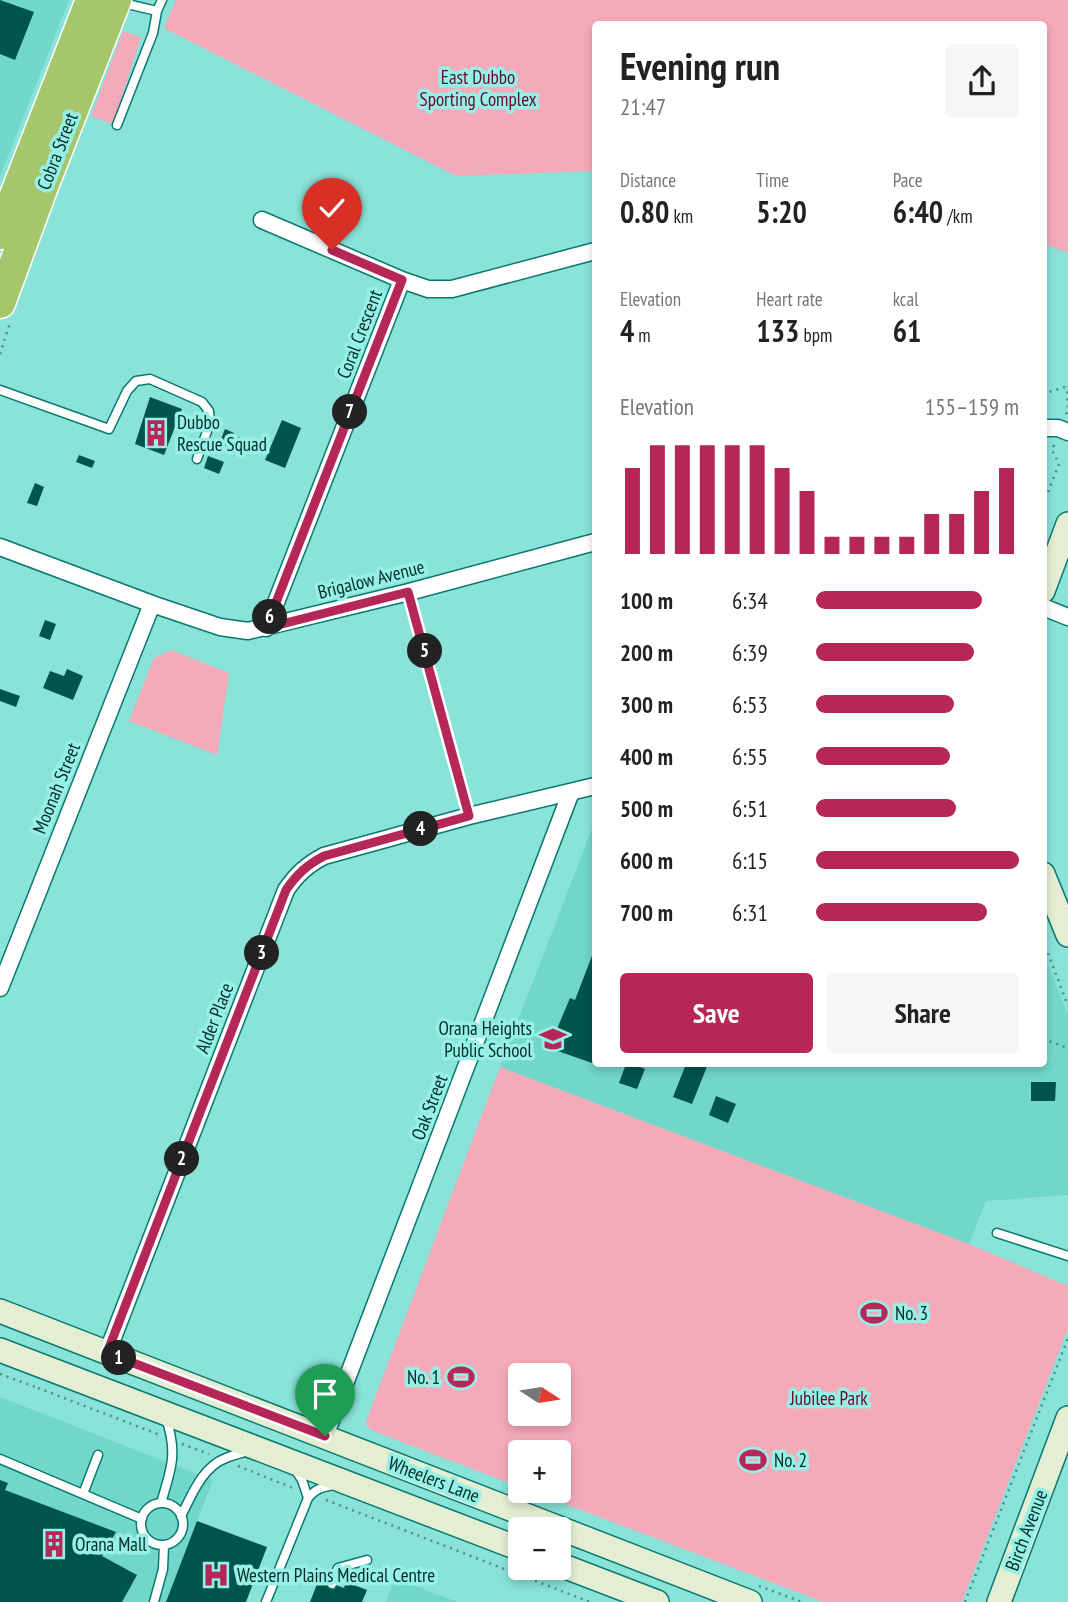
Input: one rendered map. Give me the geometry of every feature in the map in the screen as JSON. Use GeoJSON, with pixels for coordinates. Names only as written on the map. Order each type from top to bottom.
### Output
{"type":"FeatureCollection","features":[{"type":"Feature","properties":{"kind":"highway","name":"Cobra Street"},"geometry":{"type":"LineString","coordinates":[[0,234],[107,0]]}},
{"type":"Feature","properties":{"kind":"highway","name":"Cobra Street"},"geometry":{"type":"LineString","coordinates":[[0,303],[47,177],[107,0]]}},
{"type":"Feature","properties":{"kind":"main road"},"geometry":{"type":"LineString","coordinates":[[1047,580],[1068,524]]}},
{"type":"Feature","properties":{"kind":"main road"},"geometry":{"type":"LineString","coordinates":[[1047,884],[1068,935]]}},
{"type":"Feature","properties":{"kind":"main road","name":"Wheelers Lane"},"geometry":{"type":"LineString","coordinates":[[0,1311],[750,1602]]}},
{"type":"Feature","properties":{"kind":"main road","name":"Wheelers Lane"},"geometry":{"type":"LineString","coordinates":[[0,1350],[508,1544]]}},
{"type":"Feature","properties":{"kind":"main road","name":"Birch Avenue"},"geometry":{"type":"LineString","coordinates":[[999,1602],[1068,1418]]}},
{"type":"Feature","properties":{"kind":"main road"},"geometry":{"type":"LineString","coordinates":[[571,1569],[657,1602]]}},
{"type":"Feature","properties":{"kind":"street"},"geometry":{"type":"LineString","coordinates":[[262,220],[402,280]]}},
{"type":"Feature","properties":{"kind":"street","name":"Coral Crescent"},"geometry":{"type":"LineString","coordinates":[[266,628],[402,280],[428,289],[452,289],[592,252]]}},
{"type":"Feature","properties":{"kind":"street","name":"Brigalow Avenue"},"geometry":{"type":"LineString","coordinates":[[0,547],[152,604],[220,627],[248,631],[592,543]]}},
{"type":"Feature","properties":{"kind":"street","name":"Moonah Street"},"geometry":{"type":"LineString","coordinates":[[0,988],[152,604]]}},
{"type":"Feature","properties":{"kind":"street"},"geometry":{"type":"LineString","coordinates":[[1047,609],[1068,617]]}},
{"type":"Feature","properties":{"kind":"street","name":"Alder Place"},"geometry":{"type":"LineString","coordinates":[[107,1353],[286,890],[296,876],[309,864],[324,856],[469,816],[592,787]]}},
{"type":"Feature","properties":{"kind":"street","name":"Oak Street"},"geometry":{"type":"LineString","coordinates":[[325,1436],[572,792]]}},
{"type":"Feature","properties":{"kind":"lane"},"geometry":{"type":"LineString","coordinates":[[107,0],[157,11]]}},
{"type":"Feature","properties":{"kind":"lane"},"geometry":{"type":"LineString","coordinates":[[117,125],[153,33],[162,0]]}},
{"type":"Feature","properties":{"kind":"lane"},"geometry":{"type":"LineString","coordinates":[[0,390],[109,429],[127,391],[136,381],[150,379],[202,402],[209,411],[209,423],[197,459]]}},
{"type":"Feature","properties":{"kind":"lane"},"geometry":{"type":"LineString","coordinates":[[997,1233],[1068,1256]]}},
{"type":"Feature","properties":{"kind":"lane"},"geometry":{"type":"LineString","coordinates":[[161,1503],[172,1467],[173,1453],[172,1437],[164,1413]]}},
{"type":"Feature","properties":{"kind":"lane"},"geometry":{"type":"LineString","coordinates":[[181,1516],[173,1506],[161,1503],[149,1508],[142,1519],[146,1538],[157,1545],[176,1540],[182,1529],[181,1516],[210,1468],[223,1458],[258,1448]]}},
{"type":"Feature","properties":{"kind":"lane"},"geometry":{"type":"LineString","coordinates":[[83,1494],[98,1455]]}},
{"type":"Feature","properties":{"kind":"lane"},"geometry":{"type":"LineString","coordinates":[[0,1459],[142,1519]]}},
{"type":"Feature","properties":{"kind":"lane"},"geometry":{"type":"LineString","coordinates":[[290,1460],[302,1480],[308,1498]]}},
{"type":"Feature","properties":{"kind":"lane"},"geometry":{"type":"LineString","coordinates":[[267,1602],[313,1491],[321,1487],[352,1484]]}},
{"type":"Feature","properties":{"kind":"lane"},"geometry":{"type":"LineString","coordinates":[[154,1602],[163,1569],[164,1545]]}},
{"type":"Feature","properties":{"kind":"lane"},"geometry":{"type":"LineString","coordinates":[[332,1584],[338,1567],[367,1560]]}},
{"type":"Feature","properties":{"kind":"path"},"geometry":{"type":"LineString","coordinates":[[1047,393],[1068,386],[1068,410],[1064,430],[1052,450],[1059,464],[1047,495]]}},
{"type":"Feature","properties":{"kind":"path"},"geometry":{"type":"LineString","coordinates":[[408,592],[469,816]]}},
{"type":"Feature","properties":{"kind":"path"},"geometry":{"type":"LineString","coordinates":[[1047,951],[1068,1006]]}},
{"type":"Feature","properties":{"kind":"path"},"geometry":{"type":"LineString","coordinates":[[1047,1040],[1068,1048]]}},
{"type":"Feature","properties":{"kind":"path"},"geometry":{"type":"LineString","coordinates":[[965,1602],[1068,1338]]}},
{"type":"Feature","properties":{"kind":"shaded area"},"geometry":{"type":"Polygon","coordinates":[[[0,0],[69,0],[0,177],[0,0]]]}},
{"type":"Feature","properties":{"kind":"shaded area","name":"Orana Heights Public School"},"geometry":{"type":"Polygon","coordinates":[[[592,829],[592,1067],[1047,1067],[1047,961],[1068,1015],[1068,1195],[986,1201],[969,1244],[500,1067],[592,829]]]}},
{"type":"Feature","properties":{"kind":"shaded area","name":"Orana Mall"},"geometry":{"type":"Polygon","coordinates":[[[0,1397],[213,1480],[166,1602],[0,1602],[0,1397]]]}},
{"type":"Feature","properties":{"kind":"shaded area"},"geometry":{"type":"Polygon","coordinates":[[[395,1578],[457,1602],[386,1602],[395,1578]]]}},
{"type":"Feature","properties":{"kind":"green space","name":"East Dubbo Sporting Complex"},"geometry":{"type":"Polygon","coordinates":[[[176,0],[1068,0],[1068,253],[1047,245],[1047,21],[592,21],[592,171],[456,176],[164,28],[176,0]]]}},
{"type":"Feature","properties":{"kind":"green space"},"geometry":{"type":"Polygon","coordinates":[[[123,31],[141,37],[113,124],[91,116],[123,31]]]}},
{"type":"Feature","properties":{"kind":"green space"},"geometry":{"type":"Polygon","coordinates":[[[171,650],[229,673],[217,755],[129,721],[154,658],[171,650]]]}},
{"type":"Feature","properties":{"kind":"green space","name":"Jubilee Park"},"geometry":{"type":"Polygon","coordinates":[[[500,1067],[969,1244],[1068,1286],[1068,1328],[962,1602],[823,1602],[563,1503],[571,1503],[571,1440],[508,1440],[508,1482],[373,1431],[365,1424],[500,1067]]]}},
{"type":"Feature","properties":{"kind":"building"},"geometry":{"type":"Polygon","coordinates":[[[0,0],[34,12],[15,60],[0,54],[0,0]]]}},
{"type":"Feature","properties":{"kind":"building","name":"Dubbo Rescue Squad"},"geometry":{"type":"Polygon","coordinates":[[[150,397],[182,409],[164,455],[135,444],[150,397]]]}},
{"type":"Feature","properties":{"kind":"building"},"geometry":{"type":"Polygon","coordinates":[[[282,420],[301,428],[285,468],[265,460],[282,420]]]}},
{"type":"Feature","properties":{"kind":"building"},"geometry":{"type":"Polygon","coordinates":[[[225,429],[234,433],[228,447],[219,444],[225,429]]]}},
{"type":"Feature","properties":{"kind":"building"},"geometry":{"type":"Polygon","coordinates":[[[238,437],[252,442],[247,454],[234,449],[238,437]]]}},
{"type":"Feature","properties":{"kind":"building"},"geometry":{"type":"Polygon","coordinates":[[[79,455],[95,461],[92,468],[76,462],[79,455]]]}},
{"type":"Feature","properties":{"kind":"building"},"geometry":{"type":"Polygon","coordinates":[[[208,456],[224,462],[219,474],[204,468],[208,456]]]}},
{"type":"Feature","properties":{"kind":"building"},"geometry":{"type":"Polygon","coordinates":[[[35,483],[44,487],[37,506],[27,503],[35,483]]]}},
{"type":"Feature","properties":{"kind":"building"},"geometry":{"type":"Polygon","coordinates":[[[45,620],[56,624],[50,640],[39,636],[45,620]]]}},
{"type":"Feature","properties":{"kind":"building"},"geometry":{"type":"Polygon","coordinates":[[[67,669],[83,676],[73,700],[43,688],[50,671],[64,676],[67,669]]]}},
{"type":"Feature","properties":{"kind":"building"},"geometry":{"type":"Polygon","coordinates":[[[0,689],[20,696],[16,707],[0,701],[0,689]]]}},
{"type":"Feature","properties":{"kind":"building"},"geometry":{"type":"Polygon","coordinates":[[[592,956],[592,1063],[549,1048],[570,998],[575,1000],[592,956]]]}},
{"type":"Feature","properties":{"kind":"building"},"geometry":{"type":"Polygon","coordinates":[[[625,1067],[645,1069],[637,1089],[619,1083],[625,1067]]]}},
{"type":"Feature","properties":{"kind":"building"},"geometry":{"type":"Polygon","coordinates":[[[685,1067],[707,1067],[692,1104],[673,1097],[685,1067]]]}},
{"type":"Feature","properties":{"kind":"building"},"geometry":{"type":"Polygon","coordinates":[[[1031,1082],[1056,1082],[1055,1101],[1031,1101],[1031,1082]]]}},
{"type":"Feature","properties":{"kind":"building"},"geometry":{"type":"Polygon","coordinates":[[[716,1096],[736,1104],[728,1123],[709,1115],[716,1096]]]}},
{"type":"Feature","properties":{"kind":"building","name":"Orana Mall"},"geometry":{"type":"Polygon","coordinates":[[[0,1480],[8,1483],[5,1490],[116,1532],[102,1556],[137,1575],[122,1602],[0,1602],[0,1480]]]}},
{"type":"Feature","properties":{"kind":"building","name":"Western Plains Medical Centre"},"geometry":{"type":"Polygon","coordinates":[[[197,1521],[267,1547],[246,1602],[166,1602],[197,1521]]]}},
{"type":"Feature","properties":{"kind":"building"},"geometry":{"type":"Polygon","coordinates":[[[319,1579],[344,1588],[346,1582],[367,1590],[362,1602],[310,1602],[319,1579]]]}},
{"type":"Feature","properties":{"kind":"place","name":"Dubbo Rescue Squad"},"geometry":{"type":"Point","coordinates":[156,433]}},
{"type":"Feature","properties":{"kind":"place","name":"Orana Heights Public School"},"geometry":{"type":"Point","coordinates":[553,1039]}},
{"type":"Feature","properties":{"kind":"place","name":"No. 3"},"geometry":{"type":"Point","coordinates":[874,1313]}},
{"type":"Feature","properties":{"kind":"place","name":"No. 1"},"geometry":{"type":"Point","coordinates":[461,1377]}},
{"type":"Feature","properties":{"kind":"place","name":"No. 2"},"geometry":{"type":"Point","coordinates":[753,1460]}},
{"type":"Feature","properties":{"kind":"place","name":"Orana Mall"},"geometry":{"type":"Point","coordinates":[54,1544]}},
{"type":"Feature","properties":{"kind":"place","name":"Western Plains Medical Centre"},"geometry":{"type":"Point","coordinates":[216,1575]}},
{"type":"Feature","properties":{"kind":"route"},"geometry":{"type":"LineString","coordinates":[[325,1436],[107,1353],[286,890],[309,864],[324,856],[469,816],[408,592],[266,628],[402,280],[332,250]]}}]}
